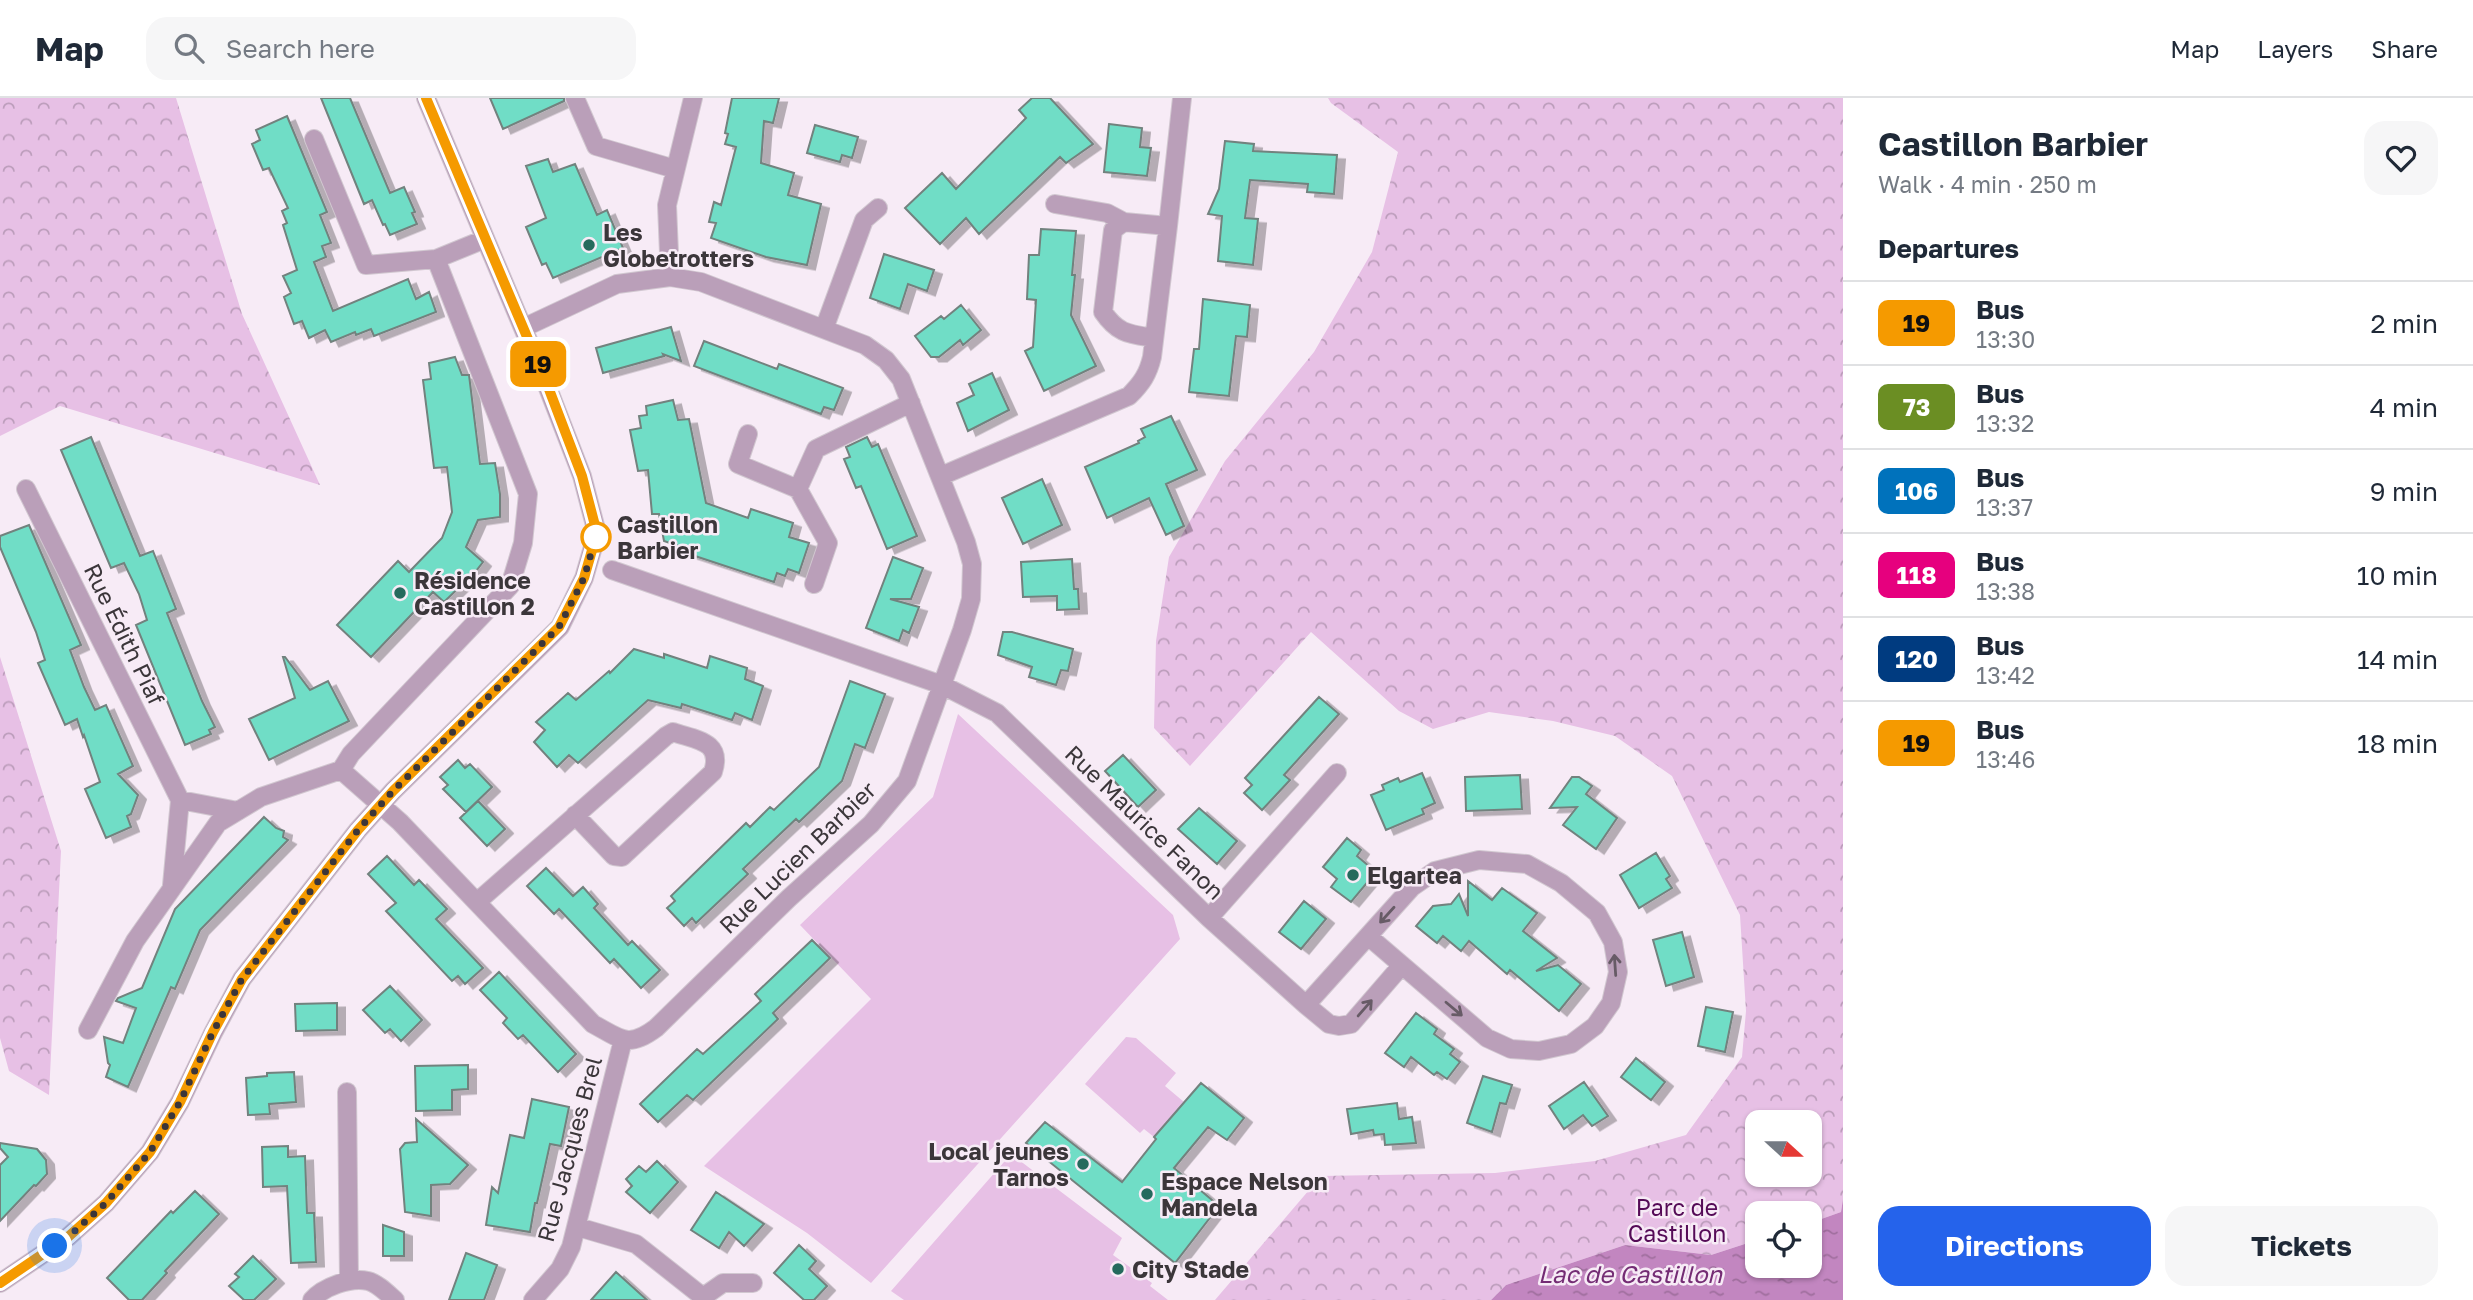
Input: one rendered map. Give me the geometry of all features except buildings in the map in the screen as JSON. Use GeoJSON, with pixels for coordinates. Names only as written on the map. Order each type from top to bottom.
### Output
{"type":"FeatureCollection","features":[{"type":"Feature","properties":{"kind":"street"},"geometry":{"type":"LineString","coordinates":[[0,1283],[68,1237],[106,1203],[150,1152],[180,1102],[242,979],[358,830],[393,791],[559,627],[587,567],[597,533],[582,476],[426,98]]}},
{"type":"Feature","properties":{"kind":"street"},"geometry":{"type":"LineString","coordinates":[[575,98],[596,146],[675,169]]}},
{"type":"Feature","properties":{"kind":"street"},"geometry":{"type":"LineString","coordinates":[[670,277],[667,205],[693,98]]}},
{"type":"Feature","properties":{"kind":"street"},"geometry":{"type":"LineString","coordinates":[[941,476],[1129,396],[1149,373],[1182,98]]}},
{"type":"Feature","properties":{"kind":"street"},"geometry":{"type":"LineString","coordinates":[[314,139],[366,265],[436,259],[485,239]]}},
{"type":"Feature","properties":{"kind":"street"},"geometry":{"type":"LineString","coordinates":[[1055,204],[1107,213],[1124,222],[1168,226]]}},
{"type":"Feature","properties":{"kind":"street"},"geometry":{"type":"LineString","coordinates":[[824,329],[864,220],[878,208]]}},
{"type":"Feature","properties":{"kind":"street"},"geometry":{"type":"LineString","coordinates":[[1124,222],[1113,230],[1103,312],[1113,325],[1127,334],[1154,338]]}},
{"type":"Feature","properties":{"kind":"street"},"geometry":{"type":"LineString","coordinates":[[88,1030],[135,941],[218,823],[261,797],[341,770],[351,754],[510,586],[523,543],[528,494],[436,259]]}},
{"type":"Feature","properties":{"kind":"street","name":"Rue Lucien Barbier"},"geometry":{"type":"LineString","coordinates":[[523,328],[617,284],[670,277],[701,282],[865,345],[886,360],[901,379],[941,476],[972,564],[971,598],[907,781],[871,824],[789,898],[656,1028],[641,1039],[623,1040]]}},
{"type":"Feature","properties":{"kind":"street"},"geometry":{"type":"LineString","coordinates":[[798,489],[816,449],[911,403]]}},
{"type":"Feature","properties":{"kind":"street"},"geometry":{"type":"LineString","coordinates":[[748,434],[738,464],[798,489],[828,543],[814,584]]}},
{"type":"Feature","properties":{"kind":"street","name":"Rue Édith Piaf"},"geometry":{"type":"LineString","coordinates":[[26,489],[180,800]]}},
{"type":"Feature","properties":{"kind":"street","name":"Rue Maurice Fanon"},"geometry":{"type":"LineString","coordinates":[[612,570],[942,685],[997,713],[1209,918],[1329,1024],[1352,1024],[1402,965]]}},
{"type":"Feature","properties":{"kind":"street"},"geometry":{"type":"LineString","coordinates":[[477,902],[575,815],[666,736],[673,732],[707,744],[714,750],[713,772],[622,857],[614,856],[575,815]]}},
{"type":"Feature","properties":{"kind":"street"},"geometry":{"type":"LineString","coordinates":[[341,770],[400,822],[593,1024],[623,1040]]}},
{"type":"Feature","properties":{"kind":"street"},"geometry":{"type":"LineString","coordinates":[[1209,918],[1338,773]]}},
{"type":"Feature","properties":{"kind":"street"},"geometry":{"type":"LineString","coordinates":[[172,888],[180,800],[238,811]]}},
{"type":"Feature","properties":{"kind":"street"},"geometry":{"type":"LineString","coordinates":[[1306,1005],[1412,887],[1435,871],[1479,860],[1527,864],[1561,883],[1597,913],[1613,942],[1618,972],[1611,1003],[1595,1026],[1571,1044],[1539,1051],[1511,1049],[1487,1038],[1368,936]]}},
{"type":"Feature","properties":{"kind":"street","name":"Rue Jacques Brel"},"geometry":{"type":"LineString","coordinates":[[533,1300],[561,1269],[578,1227],[623,1040]]}},
{"type":"Feature","properties":{"kind":"street"},"geometry":{"type":"LineString","coordinates":[[347,1092],[349,1281]]}},
{"type":"Feature","properties":{"kind":"street"},"geometry":{"type":"LineString","coordinates":[[578,1227],[636,1244],[703,1297],[723,1283],[752,1283]]}},
{"type":"Feature","properties":{"kind":"street"},"geometry":{"type":"LineString","coordinates":[[312,1300],[319,1292],[349,1281],[369,1281],[395,1300]]}},
{"type":"Feature","properties":{"kind":"green space"},"geometry":{"type":"Polygon","coordinates":[[[0,98],[176,98],[242,314],[320,485],[60,406],[0,436],[0,98]]]}},
{"type":"Feature","properties":{"kind":"green space","name":"Parc de Castillon"},"geometry":{"type":"Polygon","coordinates":[[[1328,98],[1843,98],[1841,1212],[1822,1219],[1822,1201],[1745,1201],[1745,1244],[1711,1255],[1625,1245],[1506,1285],[1491,1300],[1215,1300],[1321,1176],[1495,1173],[1595,1161],[1686,1135],[1742,1057],[1746,1011],[1740,915],[1672,776],[1615,736],[1553,721],[1489,712],[1433,729],[1399,711],[1311,632],[1190,766],[1154,728],[1156,641],[1169,557],[1225,461],[1314,352],[1372,252],[1398,152],[1331,103],[1328,98]]]}},
{"type":"Feature","properties":{"kind":"green space"},"geometry":{"type":"Polygon","coordinates":[[[0,657],[61,851],[49,1095],[9,1071],[0,1038],[0,657]]]}},
{"type":"Feature","properties":{"kind":"green space"},"geometry":{"type":"Polygon","coordinates":[[[958,714],[1173,915],[1180,939],[871,1283],[807,1233],[704,1166],[871,999],[800,925],[933,797],[958,714]]]}},
{"type":"Feature","properties":{"kind":"green space"},"geometry":{"type":"Polygon","coordinates":[[[1126,1037],[1136,1038],[1176,1073],[1165,1086],[1184,1102],[1154,1137],[1144,1129],[1140,1133],[1085,1084],[1126,1037]]]}},
{"type":"Feature","properties":{"kind":"green space"},"geometry":{"type":"Polygon","coordinates":[[[1011,1154],[1122,1238],[1113,1255],[1152,1283],[1150,1286],[1168,1300],[904,1300],[891,1291],[1011,1154]]]}},
{"type":"Feature","properties":{"kind":"water","name":"Lac de Castillon"},"geometry":{"type":"Polygon","coordinates":[[[1843,1199],[1843,1300],[1491,1300],[1506,1285],[1625,1245],[1711,1255],[1745,1244],[1745,1278],[1822,1278],[1822,1219],[1841,1212],[1843,1199]]]}},
{"type":"Feature","properties":{"kind":"bus line","name":"19"},"geometry":{"type":"LineString","coordinates":[[0,1283],[68,1237],[106,1203],[150,1152],[180,1102],[242,979],[358,830],[393,791],[559,627],[584,578],[597,533],[582,476],[547,384],[426,98]]}},
{"type":"Feature","properties":{"kind":"place","name":"Les Globetrotters"},"geometry":{"type":"Point","coordinates":[589,245]}},
{"type":"Feature","properties":{"kind":"place","name":"Castillon Barbier"},"geometry":{"type":"Point","coordinates":[596,537]}},
{"type":"Feature","properties":{"kind":"place","name":"Résidence Castillon 2"},"geometry":{"type":"Point","coordinates":[400,593]}},
{"type":"Feature","properties":{"kind":"place","name":"Elgartea"},"geometry":{"type":"Point","coordinates":[1353,875]}},
{"type":"Feature","properties":{"kind":"place","name":"Local jeunes Tarnos"},"geometry":{"type":"Point","coordinates":[1083,1164]}},
{"type":"Feature","properties":{"kind":"place","name":"Espace Nelson Mandela"},"geometry":{"type":"Point","coordinates":[1147,1194]}},
{"type":"Feature","properties":{"kind":"place","name":"City Stade"},"geometry":{"type":"Point","coordinates":[1118,1269]}},
{"type":"Feature","properties":{"kind":"route"},"geometry":{"type":"LineString","coordinates":[[55,1246],[106,1203],[150,1152],[180,1102],[242,979],[358,830],[393,791],[559,627],[584,578],[597,533],[596,537]]}}]}
